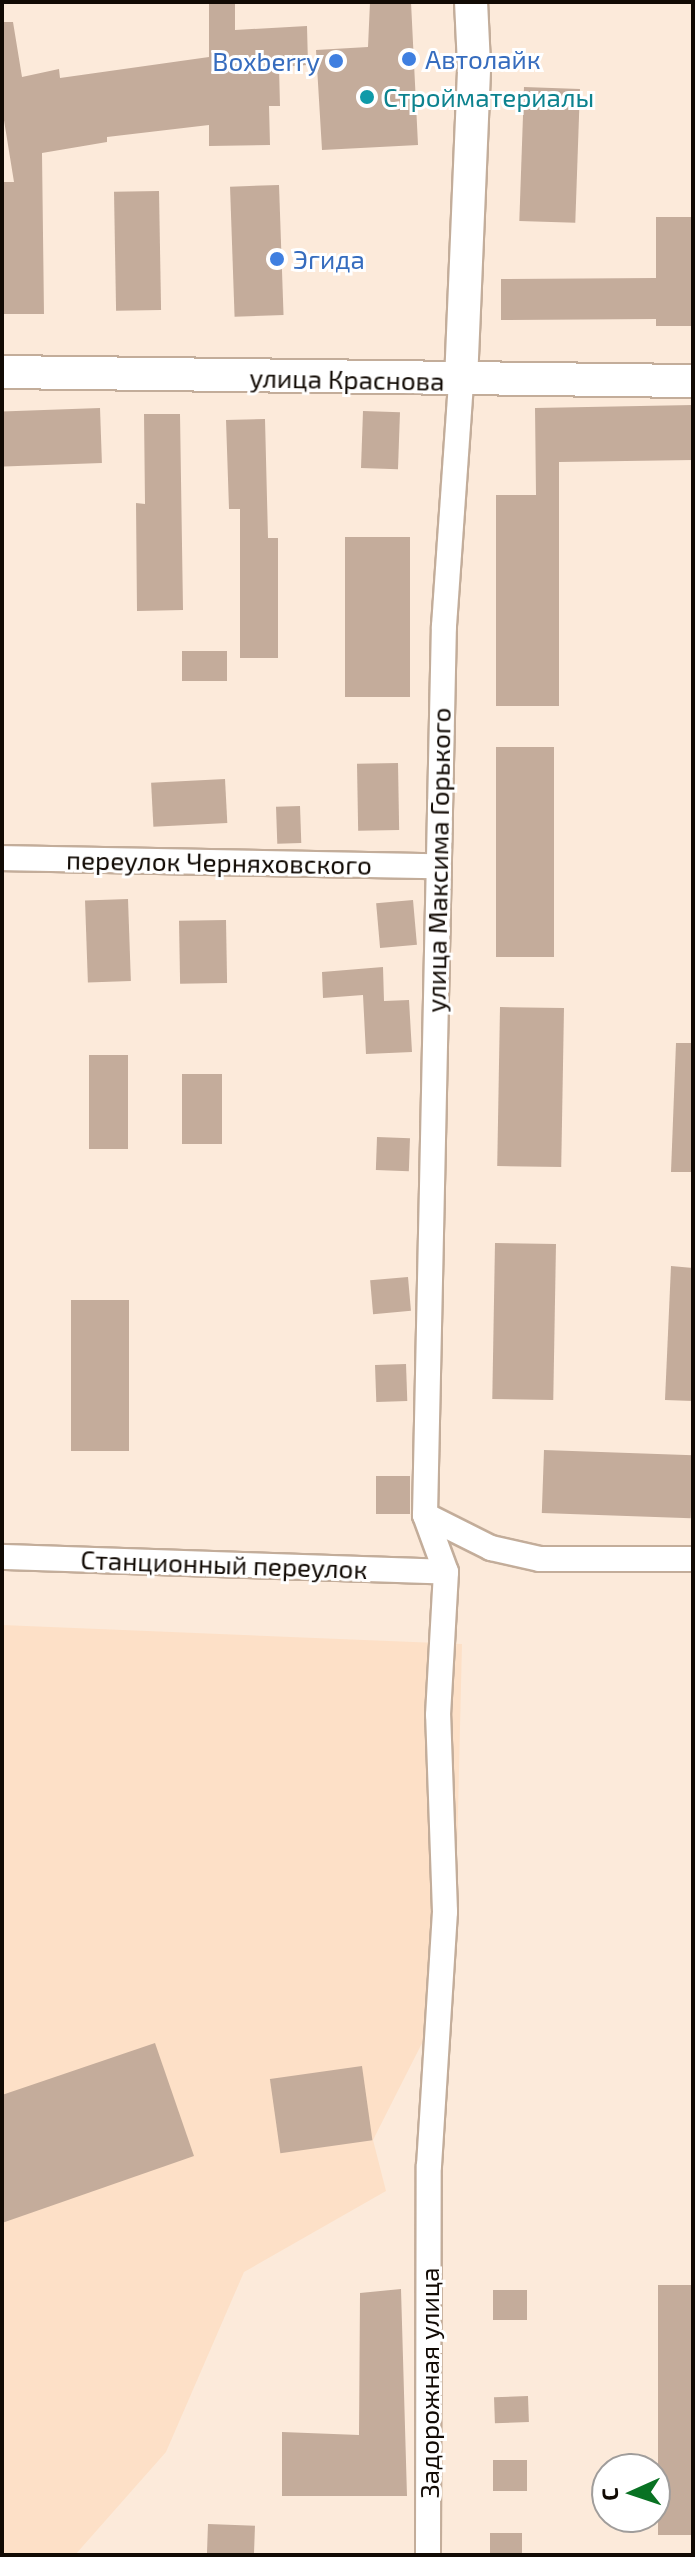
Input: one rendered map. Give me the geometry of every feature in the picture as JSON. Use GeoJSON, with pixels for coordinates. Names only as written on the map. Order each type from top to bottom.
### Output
{"type":"FeatureCollection","features":[{"type":"Feature","properties":{"kind":"main road","name":"улица Максима Горького"},"geometry":{"type":"LineString","coordinates":[[461,381],[474,65],[471,2]]}},
{"type":"Feature","properties":{"kind":"main road","name":"улица Краснова"},"geometry":{"type":"LineString","coordinates":[[2,372],[461,381],[693,381]]}},
{"type":"Feature","properties":{"kind":"street","name":"улица Максима Горького"},"geometry":{"type":"LineString","coordinates":[[438,1715],[446,1572],[425,1515],[436,866],[444,626],[461,381]]}},
{"type":"Feature","properties":{"kind":"street","name":"переулок Черняховского"},"geometry":{"type":"LineString","coordinates":[[2,858],[436,866]]}},
{"type":"Feature","properties":{"kind":"street"},"geometry":{"type":"LineString","coordinates":[[425,1515],[491,1548],[540,1559],[693,1559]]}},
{"type":"Feature","properties":{"kind":"street","name":"Станционный переулок"},"geometry":{"type":"LineString","coordinates":[[2,1557],[446,1572]]}},
{"type":"Feature","properties":{"kind":"street","name":"Задорожная улица"},"geometry":{"type":"LineString","coordinates":[[428,2555],[430,2212],[445,1912],[438,1715]]}},
{"type":"Feature","properties":{"kind":"shaded area"},"geometry":{"type":"Polygon","coordinates":[[[2,1625],[462,1644],[454,1980],[373,2140],[386,2191],[244,2272],[166,2452],[75,2555],[2,2555],[2,1625]]]}},
{"type":"Feature","properties":{"kind":"building"},"geometry":{"type":"Polygon","coordinates":[[[209,2],[235,3],[235,30],[307,26],[308,65],[279,67],[280,106],[269,106],[270,145],[209,146],[209,125],[107,137],[107,142],[42,153],[44,314],[2,314],[2,182],[14,182],[2,108],[2,22],[13,22],[22,77],[59,69],[60,78],[209,57],[209,2]]]}},
{"type":"Feature","properties":{"kind":"building","name":"Стройматериалы"},"geometry":{"type":"Polygon","coordinates":[[[370,2],[411,2],[418,145],[322,150],[316,50],[368,47],[370,2]]]}},
{"type":"Feature","properties":{"kind":"building"},"geometry":{"type":"Polygon","coordinates":[[[524,87],[580,89],[575,223],[519,221],[524,87]]]}},
{"type":"Feature","properties":{"kind":"building"},"geometry":{"type":"Polygon","coordinates":[[[279,185],[284,315],[235,317],[230,187],[279,185]]]}},
{"type":"Feature","properties":{"kind":"building"},"geometry":{"type":"Polygon","coordinates":[[[159,191],[161,310],[116,311],[114,192],[159,191]]]}},
{"type":"Feature","properties":{"kind":"building"},"geometry":{"type":"Polygon","coordinates":[[[656,217],[693,217],[693,326],[656,326],[656,319],[501,320],[501,279],[656,278],[656,217]]]}},
{"type":"Feature","properties":{"kind":"building"},"geometry":{"type":"Polygon","coordinates":[[[693,405],[693,460],[559,462],[559,706],[496,706],[496,495],[536,495],[535,408],[693,405]]]}},
{"type":"Feature","properties":{"kind":"building"},"geometry":{"type":"Polygon","coordinates":[[[100,408],[102,463],[4,466],[2,411],[100,408]]]}},
{"type":"Feature","properties":{"kind":"building"},"geometry":{"type":"Polygon","coordinates":[[[363,411],[400,412],[398,469],[361,468],[363,411]]]}},
{"type":"Feature","properties":{"kind":"building"},"geometry":{"type":"Polygon","coordinates":[[[144,414],[180,414],[183,610],[137,611],[136,503],[145,504],[144,414]]]}},
{"type":"Feature","properties":{"kind":"building"},"geometry":{"type":"Polygon","coordinates":[[[265,419],[268,538],[278,538],[278,658],[240,658],[240,509],[229,509],[226,420],[265,419]]]}},
{"type":"Feature","properties":{"kind":"building"},"geometry":{"type":"Polygon","coordinates":[[[345,537],[410,537],[410,697],[345,697],[345,537]]]}},
{"type":"Feature","properties":{"kind":"building"},"geometry":{"type":"Polygon","coordinates":[[[182,651],[227,651],[227,681],[182,681],[182,651]]]}},
{"type":"Feature","properties":{"kind":"building"},"geometry":{"type":"Polygon","coordinates":[[[496,747],[554,747],[554,957],[496,957],[496,747]]]}},
{"type":"Feature","properties":{"kind":"building"},"geometry":{"type":"Polygon","coordinates":[[[398,763],[399,830],[358,831],[357,764],[398,763]]]}},
{"type":"Feature","properties":{"kind":"building"},"geometry":{"type":"Polygon","coordinates":[[[225,779],[227,823],[153,827],[151,783],[225,779]]]}},
{"type":"Feature","properties":{"kind":"building"},"geometry":{"type":"Polygon","coordinates":[[[300,806],[301,843],[277,844],[276,807],[300,806]]]}},
{"type":"Feature","properties":{"kind":"building"},"geometry":{"type":"Polygon","coordinates":[[[128,899],[131,981],[88,982],[85,901],[128,899]]]}},
{"type":"Feature","properties":{"kind":"building"},"geometry":{"type":"Polygon","coordinates":[[[413,900],[417,945],[380,948],[376,903],[413,900]]]}},
{"type":"Feature","properties":{"kind":"building"},"geometry":{"type":"Polygon","coordinates":[[[226,920],[227,983],[180,984],[179,921],[226,920]]]}},
{"type":"Feature","properties":{"kind":"building"},"geometry":{"type":"Polygon","coordinates":[[[383,967],[384,1001],[409,1000],[412,1052],[366,1054],[363,995],[323,998],[322,972],[383,967]]]}},
{"type":"Feature","properties":{"kind":"building"},"geometry":{"type":"Polygon","coordinates":[[[500,1007],[564,1008],[561,1167],[497,1166],[500,1007]]]}},
{"type":"Feature","properties":{"kind":"building"},"geometry":{"type":"Polygon","coordinates":[[[676,1043],[693,1043],[693,1172],[671,1172],[676,1043]]]}},
{"type":"Feature","properties":{"kind":"building"},"geometry":{"type":"Polygon","coordinates":[[[89,1055],[128,1055],[128,1149],[89,1149],[89,1055]]]}},
{"type":"Feature","properties":{"kind":"building"},"geometry":{"type":"Polygon","coordinates":[[[182,1074],[222,1074],[222,1144],[182,1144],[182,1074]]]}},
{"type":"Feature","properties":{"kind":"building"},"geometry":{"type":"Polygon","coordinates":[[[377,1137],[410,1138],[409,1171],[376,1170],[377,1137]]]}},
{"type":"Feature","properties":{"kind":"building"},"geometry":{"type":"Polygon","coordinates":[[[495,1243],[556,1244],[553,1400],[492,1399],[495,1243]]]}},
{"type":"Feature","properties":{"kind":"building"},"geometry":{"type":"Polygon","coordinates":[[[671,1266],[693,1268],[693,1401],[665,1400],[671,1266]]]}},
{"type":"Feature","properties":{"kind":"building"},"geometry":{"type":"Polygon","coordinates":[[[408,1277],[411,1311],[373,1314],[370,1280],[408,1277]]]}},
{"type":"Feature","properties":{"kind":"building"},"geometry":{"type":"Polygon","coordinates":[[[71,1300],[129,1300],[129,1451],[71,1451],[71,1300]]]}},
{"type":"Feature","properties":{"kind":"building"},"geometry":{"type":"Polygon","coordinates":[[[406,1364],[407,1401],[376,1402],[375,1365],[406,1364]]]}},
{"type":"Feature","properties":{"kind":"building"},"geometry":{"type":"Polygon","coordinates":[[[544,1450],[693,1455],[691,1518],[542,1513],[544,1450]]]}},
{"type":"Feature","properties":{"kind":"building"},"geometry":{"type":"Polygon","coordinates":[[[376,1476],[410,1476],[410,1514],[376,1514],[376,1476]]]}},
{"type":"Feature","properties":{"kind":"building"},"geometry":{"type":"Polygon","coordinates":[[[155,2043],[194,2156],[2,2223],[2,2095],[155,2043]]]}},
{"type":"Feature","properties":{"kind":"building"},"geometry":{"type":"Polygon","coordinates":[[[362,2066],[372,2140],[280,2153],[270,2079],[362,2066]]]}},
{"type":"Feature","properties":{"kind":"building"},"geometry":{"type":"Polygon","coordinates":[[[658,2285],[693,2285],[693,2535],[658,2535],[671,2533],[671,2453],[658,2453],[658,2285]]]}},
{"type":"Feature","properties":{"kind":"building"},"geometry":{"type":"Polygon","coordinates":[[[401,2289],[407,2496],[282,2496],[282,2432],[359,2435],[360,2293],[401,2289]]]}},
{"type":"Feature","properties":{"kind":"building"},"geometry":{"type":"Polygon","coordinates":[[[493,2290],[527,2290],[527,2320],[493,2320],[493,2290]]]}},
{"type":"Feature","properties":{"kind":"building"},"geometry":{"type":"Polygon","coordinates":[[[528,2396],[529,2422],[495,2423],[494,2397],[528,2396]]]}},
{"type":"Feature","properties":{"kind":"building"},"geometry":{"type":"Polygon","coordinates":[[[493,2460],[527,2460],[527,2491],[493,2491],[493,2460]]]}},
{"type":"Feature","properties":{"kind":"building"},"geometry":{"type":"Polygon","coordinates":[[[208,2524],[255,2526],[254,2555],[207,2555],[208,2524]]]}},
{"type":"Feature","properties":{"kind":"building"},"geometry":{"type":"Polygon","coordinates":[[[490,2533],[522,2533],[522,2555],[490,2555],[490,2533]]]}},
{"type":"Feature","properties":{"kind":"place","name":"Автолайк"},"geometry":{"type":"Point","coordinates":[409,59]}},
{"type":"Feature","properties":{"kind":"place","name":"Boxberry"},"geometry":{"type":"Point","coordinates":[336,61]}},
{"type":"Feature","properties":{"kind":"place","name":"Стройматериалы"},"geometry":{"type":"Point","coordinates":[367,97]}},
{"type":"Feature","properties":{"kind":"place","name":"Эгида"},"geometry":{"type":"Point","coordinates":[277,259]}}]}
